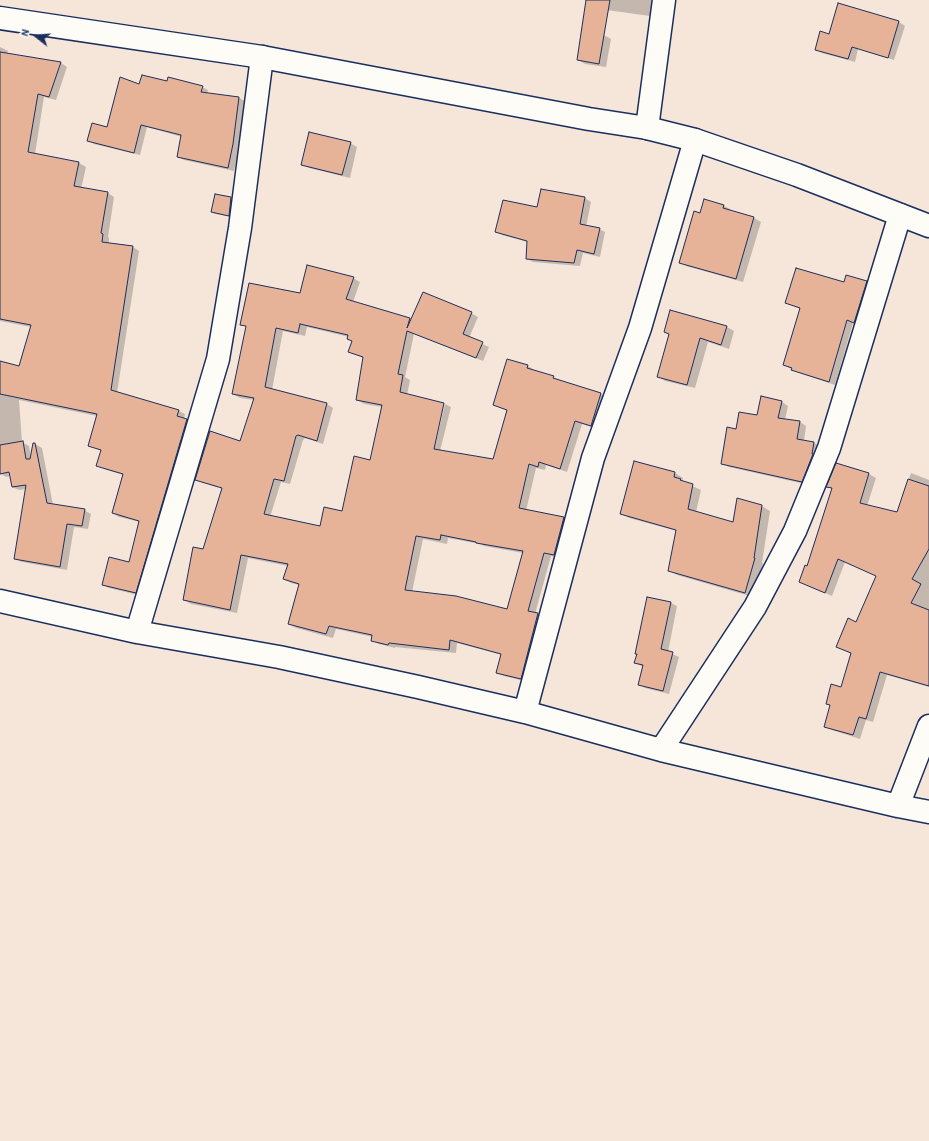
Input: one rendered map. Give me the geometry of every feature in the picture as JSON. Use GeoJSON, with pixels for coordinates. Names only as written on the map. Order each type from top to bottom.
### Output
{"type":"FeatureCollection","features":[{"type":"Feature","properties":{"kind":"street"},"geometry":{"type":"LineString","coordinates":[[647,128],[664,0]]}},
{"type":"Feature","properties":{"kind":"street"},"geometry":{"type":"LineString","coordinates":[[0,18],[262,57],[589,119],[647,128],[695,140],[797,175],[929,226]]}},
{"type":"Feature","properties":{"kind":"street"},"geometry":{"type":"LineString","coordinates":[[137,632],[218,359],[240,228],[262,57]]}},
{"type":"Feature","properties":{"kind":"street"},"geometry":{"type":"LineString","coordinates":[[525,712],[593,458],[640,328],[695,140]]}},
{"type":"Feature","properties":{"kind":"street"},"geometry":{"type":"LineString","coordinates":[[661,750],[755,607],[795,532],[829,448],[900,215]]}},
{"type":"Feature","properties":{"kind":"street"},"geometry":{"type":"LineString","coordinates":[[0,601],[137,632],[279,657],[525,712],[661,750],[929,812]]}},
{"type":"Feature","properties":{"kind":"street"},"geometry":{"type":"LineString","coordinates":[[898,806],[929,726]]}},
{"type":"Feature","properties":{"kind":"building"},"geometry":{"type":"Polygon","coordinates":[[[586,0],[610,0],[599,64],[577,60],[586,0]]]}},
{"type":"Feature","properties":{"kind":"building"},"geometry":{"type":"Polygon","coordinates":[[[838,3],[899,21],[888,58],[852,47],[848,59],[815,50],[820,31],[829,34],[838,3]]]}},
{"type":"Feature","properties":{"kind":"building"},"geometry":{"type":"Polygon","coordinates":[[[0,52],[61,62],[49,97],[38,94],[28,152],[79,162],[74,186],[108,192],[101,233],[103,234],[102,242],[133,246],[111,390],[179,410],[177,416],[187,419],[136,593],[102,585],[109,557],[129,562],[139,521],[112,513],[123,474],[96,466],[101,450],[88,446],[97,414],[0,394],[0,361],[19,366],[31,325],[0,319],[0,52]]]}},
{"type":"Feature","properties":{"kind":"building"},"geometry":{"type":"Polygon","coordinates":[[[142,75],[167,81],[168,77],[203,86],[201,92],[239,97],[233,144],[228,168],[177,157],[181,135],[141,125],[134,153],[87,141],[92,123],[107,127],[120,77],[139,84],[142,75]]]}},
{"type":"Feature","properties":{"kind":"building"},"geometry":{"type":"Polygon","coordinates":[[[309,132],[351,142],[342,175],[301,165],[309,132]]]}},
{"type":"Feature","properties":{"kind":"building"},"geometry":{"type":"Polygon","coordinates":[[[541,189],[585,197],[580,224],[600,228],[594,254],[577,250],[574,263],[526,259],[527,241],[495,232],[503,200],[537,207],[541,189]]]}},
{"type":"Feature","properties":{"kind":"building"},"geometry":{"type":"Polygon","coordinates":[[[215,194],[231,197],[229,216],[211,212],[215,194]]]}},
{"type":"Feature","properties":{"kind":"building"},"geometry":{"type":"Polygon","coordinates":[[[704,199],[724,205],[723,208],[754,217],[736,279],[679,263],[694,211],[700,213],[704,199]]]}},
{"type":"Feature","properties":{"kind":"building"},"geometry":{"type":"Polygon","coordinates":[[[307,265],[354,277],[346,299],[410,318],[407,328],[423,292],[472,312],[463,334],[483,342],[476,358],[407,331],[398,374],[403,375],[400,392],[444,403],[434,449],[493,459],[507,410],[493,405],[507,359],[528,365],[527,368],[554,376],[553,378],[601,393],[591,426],[575,421],[560,469],[539,462],[538,467],[529,464],[519,508],[564,517],[554,555],[544,553],[528,611],[538,613],[521,679],[496,673],[501,654],[450,640],[449,650],[389,643],[388,645],[371,641],[372,635],[329,626],[326,634],[288,624],[299,584],[283,579],[288,564],[241,555],[230,610],[183,600],[193,547],[203,549],[222,488],[195,480],[210,431],[240,441],[254,398],[232,394],[246,326],[240,325],[249,283],[300,293],[307,265]],[[300,324],[298,333],[276,328],[265,387],[327,403],[317,441],[298,435],[296,436],[284,481],[274,479],[264,514],[320,526],[324,507],[342,511],[354,456],[370,460],[382,405],[356,400],[363,357],[348,352],[352,341],[347,339],[348,335],[300,324]],[[441,535],[440,540],[416,536],[405,590],[456,596],[507,609],[523,551],[441,535]]]}},
{"type":"Feature","properties":{"kind":"building"},"geometry":{"type":"Polygon","coordinates":[[[796,268],[844,282],[846,275],[867,281],[854,323],[847,320],[829,382],[791,370],[792,368],[783,365],[800,308],[785,303],[796,268]]]}},
{"type":"Feature","properties":{"kind":"building"},"geometry":{"type":"Polygon","coordinates":[[[670,310],[727,326],[721,345],[700,338],[687,385],[657,377],[669,334],[664,332],[670,310]]]}},
{"type":"Feature","properties":{"kind":"building"},"geometry":{"type":"Polygon","coordinates":[[[761,396],[782,401],[778,418],[800,421],[797,439],[814,442],[813,454],[802,482],[721,464],[727,427],[736,429],[739,412],[757,415],[761,396]]]}},
{"type":"Feature","properties":{"kind":"building"},"geometry":{"type":"Polygon","coordinates":[[[23,441],[26,459],[30,459],[33,443],[35,443],[47,503],[85,509],[82,526],[67,524],[60,567],[14,559],[26,485],[12,487],[9,472],[0,474],[0,445],[23,441]]]}},
{"type":"Feature","properties":{"kind":"building"},"geometry":{"type":"Polygon","coordinates":[[[634,461],[675,472],[674,477],[693,484],[688,509],[733,522],[737,498],[762,505],[755,558],[745,593],[668,571],[676,530],[620,514],[634,461]]]}},
{"type":"Feature","properties":{"kind":"building"},"geometry":{"type":"Polygon","coordinates":[[[836,463],[869,473],[860,503],[897,512],[908,479],[929,486],[929,549],[912,579],[921,584],[911,603],[929,610],[929,686],[880,672],[866,719],[859,717],[853,735],[824,727],[830,705],[826,704],[831,684],[841,687],[851,653],[836,647],[848,618],[856,622],[876,576],[838,559],[825,593],[799,582],[805,565],[807,566],[832,488],[826,487],[836,463]]]}},
{"type":"Feature","properties":{"kind":"building"},"geometry":{"type":"Polygon","coordinates":[[[647,597],[671,602],[661,649],[673,652],[663,691],[638,685],[643,665],[634,663],[637,654],[635,654],[647,597]]]}}]}
